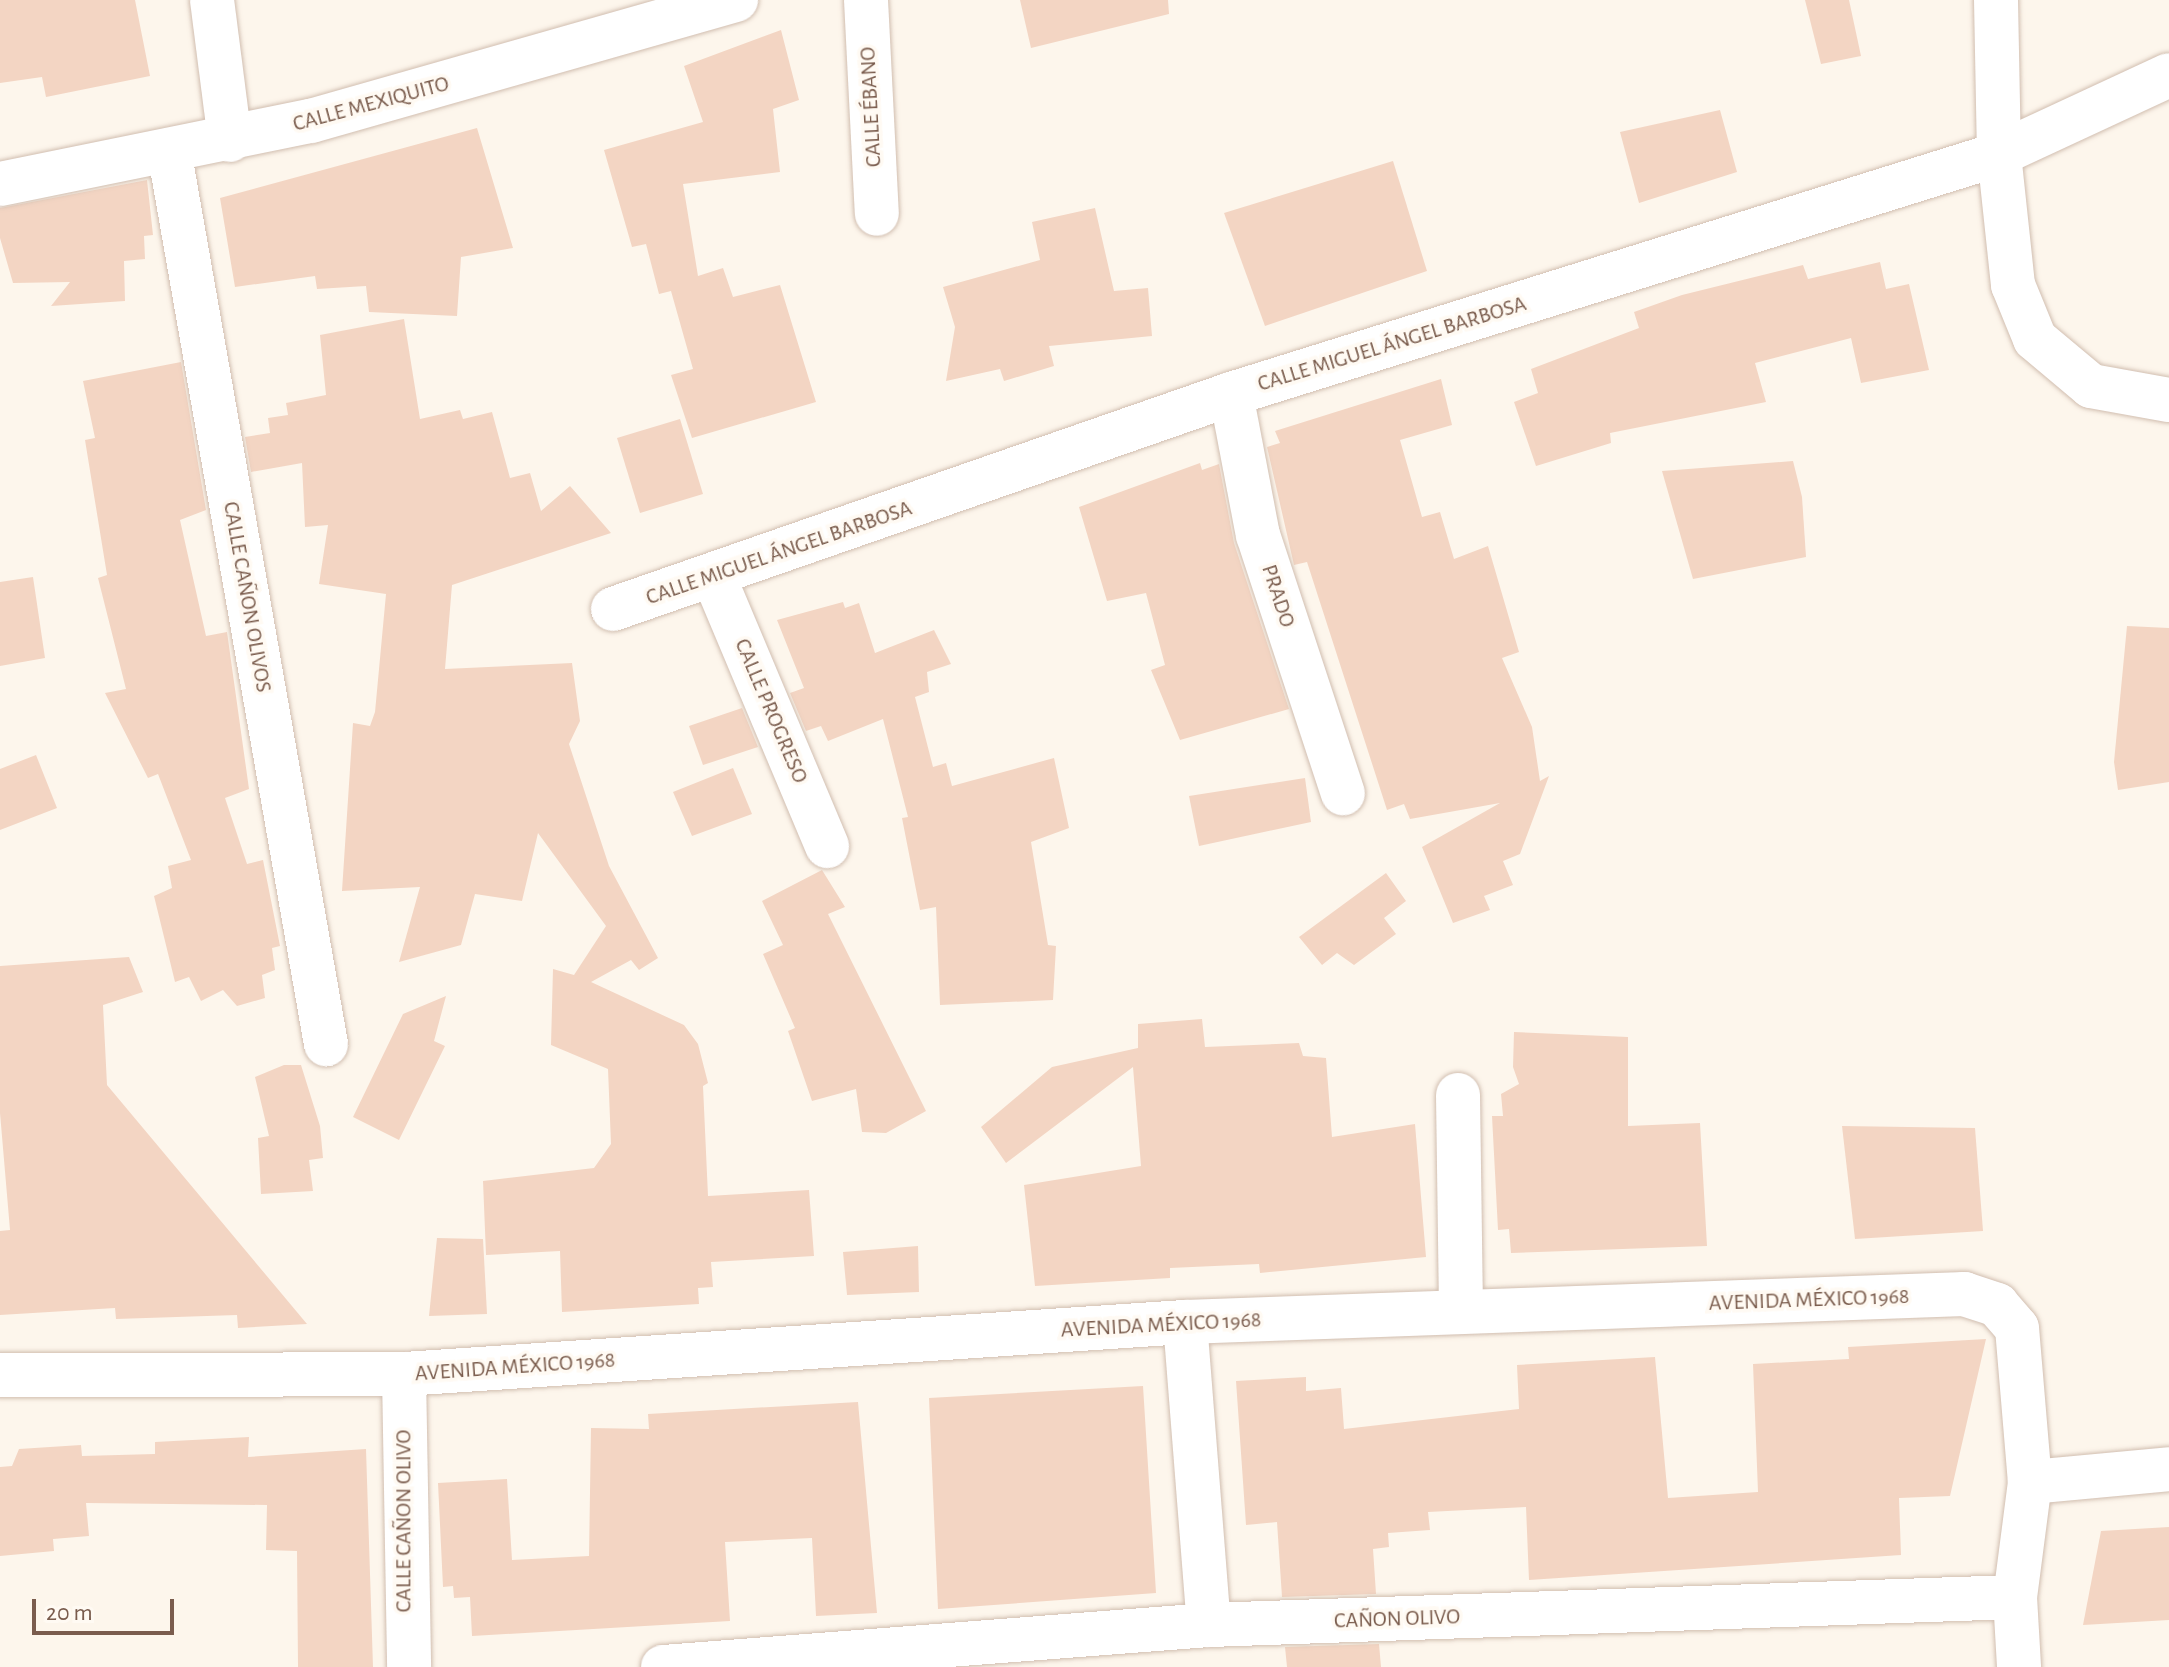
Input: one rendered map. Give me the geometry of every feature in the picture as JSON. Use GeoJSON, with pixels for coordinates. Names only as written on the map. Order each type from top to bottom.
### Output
{"type":"FeatureCollection","features":[{"type":"Feature","properties":{"kind":"street"},"geometry":{"type":"LineString","coordinates":[[212,0],[230,140]]}},
{"type":"Feature","properties":{"kind":"street","name":"CALLE MEXIQUITO"},"geometry":{"type":"LineString","coordinates":[[0,184],[230,140],[736,0]]}},
{"type":"Feature","properties":{"kind":"street","name":"CALLE ÉBANO"},"geometry":{"type":"LineString","coordinates":[[866,0],[877,214]]}},
{"type":"Feature","properties":{"kind":"street"},"geometry":{"type":"LineString","coordinates":[[1996,0],[1999,154],[2013,285],[2035,339],[2091,386],[2169,400]]}},
{"type":"Feature","properties":{"kind":"street","name":"CALLE MIGUEL ÁNGEL BARBOSA"},"geometry":{"type":"LineString","coordinates":[[613,609],[714,577],[1231,394],[1999,154],[2169,75]]}},
{"type":"Feature","properties":{"kind":"street","name":"CALLE CAÑON OLIVOS"},"geometry":{"type":"LineString","coordinates":[[169,150],[326,1044]]}},
{"type":"Feature","properties":{"kind":"street","name":"PRADO"},"geometry":{"type":"LineString","coordinates":[[1231,394],[1258,535],[1343,793]]}},
{"type":"Feature","properties":{"kind":"street","name":"CALLE PROGRESO"},"geometry":{"type":"LineString","coordinates":[[714,577],[827,846]]}},
{"type":"Feature","properties":{"kind":"street"},"geometry":{"type":"LineString","coordinates":[[1458,1095],[1461,1312]]}},
{"type":"Feature","properties":{"kind":"street","name":"AVENIDA MÉXICO 1968"},"geometry":{"type":"LineString","coordinates":[[0,1375],[404,1374],[1185,1322],[1964,1294],[1997,1305],[2017,1328],[2030,1482]]}},
{"type":"Feature","properties":{"kind":"street"},"geometry":{"type":"LineString","coordinates":[[1185,1322],[1209,1625]]}},
{"type":"Feature","properties":{"kind":"street","name":"CALLE CAÑON OLIVO"},"geometry":{"type":"LineString","coordinates":[[404,1374],[409,1667]]}},
{"type":"Feature","properties":{"kind":"street"},"geometry":{"type":"LineString","coordinates":[[2019,1667],[2015,1597],[2030,1482],[2169,1469]]}},
{"type":"Feature","properties":{"kind":"street","name":"CAÑON OLIVO"},"geometry":{"type":"LineString","coordinates":[[663,1667],[1209,1625],[2015,1597]]}},
{"type":"Feature","properties":{"kind":"building"},"geometry":{"type":"Polygon","coordinates":[[[0,0],[135,0],[150,76],[46,97],[42,77],[0,83],[0,0]]]}},
{"type":"Feature","properties":{"kind":"building"},"geometry":{"type":"Polygon","coordinates":[[[1020,0],[1168,0],[1169,14],[1031,48],[1020,0]]]}},
{"type":"Feature","properties":{"kind":"building"},"geometry":{"type":"Polygon","coordinates":[[[1805,0],[1849,0],[1861,56],[1821,64],[1805,0]]]}},
{"type":"Feature","properties":{"kind":"building"},"geometry":{"type":"Polygon","coordinates":[[[781,30],[799,100],[773,109],[780,172],[683,184],[698,276],[723,268],[733,297],[780,285],[816,402],[692,438],[671,375],[693,369],[671,291],[659,294],[646,244],[632,247],[604,150],[703,122],[684,66],[781,30]]]}},
{"type":"Feature","properties":{"kind":"building"},"geometry":{"type":"Polygon","coordinates":[[[1720,110],[1737,172],[1639,203],[1620,132],[1720,110]]]}},
{"type":"Feature","properties":{"kind":"building"},"geometry":{"type":"Polygon","coordinates":[[[477,128],[513,248],[461,257],[457,316],[369,312],[366,286],[317,289],[315,276],[235,287],[220,198],[477,128]]]}},
{"type":"Feature","properties":{"kind":"building"},"geometry":{"type":"Polygon","coordinates":[[[1393,161],[1427,271],[1265,326],[1224,213],[1393,161]]]}},
{"type":"Feature","properties":{"kind":"building"},"geometry":{"type":"Polygon","coordinates":[[[147,180],[153,235],[144,236],[145,259],[124,261],[125,301],[51,306],[70,282],[13,283],[0,238],[0,208],[147,180]]]}},
{"type":"Feature","properties":{"kind":"building"},"geometry":{"type":"Polygon","coordinates":[[[1095,208],[1114,291],[1148,288],[1152,336],[1049,346],[1054,366],[1004,381],[1000,369],[946,381],[955,327],[943,287],[1040,260],[1032,222],[1095,208]]]}},
{"type":"Feature","properties":{"kind":"building"},"geometry":{"type":"Polygon","coordinates":[[[1880,262],[1886,289],[1909,284],[1929,370],[1861,383],[1851,338],[1755,363],[1766,402],[1610,433],[1611,443],[1536,466],[1514,402],[1538,393],[1531,369],[1639,328],[1634,312],[1682,295],[1803,265],[1808,279],[1880,262]]]}},
{"type":"Feature","properties":{"kind":"building"},"geometry":{"type":"Polygon","coordinates":[[[404,319],[420,419],[460,410],[463,419],[492,412],[510,478],[530,473],[541,511],[570,486],[611,533],[452,585],[445,669],[572,663],[580,721],[569,744],[609,866],[658,958],[639,970],[631,960],[591,982],[684,1025],[698,1044],[708,1083],[703,1086],[708,1196],[809,1190],[814,1256],[711,1262],[713,1287],[698,1288],[699,1304],[562,1312],[560,1251],[486,1255],[483,1181],[594,1168],[611,1144],[608,1069],[551,1045],[553,969],[574,975],[606,926],[538,833],[522,901],[475,894],[461,945],[399,962],[420,887],[342,891],[353,723],[370,726],[375,712],[386,594],[319,584],[328,525],[305,527],[302,463],[251,472],[245,437],[270,433],[268,418],[288,415],[286,403],[326,395],[320,335],[404,319]]]}},
{"type":"Feature","properties":{"kind":"building"},"geometry":{"type":"Polygon","coordinates":[[[181,362],[206,510],[180,520],[206,636],[227,632],[249,789],[225,798],[247,864],[263,860],[280,946],[272,948],[275,970],[262,975],[265,998],[237,1006],[223,990],[201,1001],[189,977],[175,982],[154,896],[172,888],[168,866],[191,860],[158,774],[148,778],[105,693],[126,689],[98,578],[107,575],[85,440],[95,438],[83,381],[181,362]]]}},
{"type":"Feature","properties":{"kind":"building"},"geometry":{"type":"Polygon","coordinates":[[[1441,379],[1452,425],[1400,440],[1422,517],[1440,512],[1454,559],[1488,546],[1519,652],[1502,658],[1532,727],[1540,781],[1549,776],[1520,854],[1503,861],[1513,885],[1484,896],[1490,910],[1453,923],[1422,847],[1500,803],[1410,819],[1404,804],[1387,810],[1307,562],[1294,565],[1267,447],[1280,443],[1275,431],[1441,379]]]}},
{"type":"Feature","properties":{"kind":"building"},"geometry":{"type":"Polygon","coordinates":[[[680,419],[703,494],[640,513],[617,438],[680,419]]]}},
{"type":"Feature","properties":{"kind":"building"},"geometry":{"type":"Polygon","coordinates":[[[1793,461],[1802,497],[1806,557],[1693,579],[1662,471],[1793,461]]]}},
{"type":"Feature","properties":{"kind":"building"},"geometry":{"type":"Polygon","coordinates":[[[1200,463],[1202,470],[1219,464],[1234,543],[1289,709],[1180,740],[1151,670],[1165,665],[1146,593],[1107,601],[1079,507],[1200,463]]]}},
{"type":"Feature","properties":{"kind":"building"},"geometry":{"type":"Polygon","coordinates":[[[33,577],[45,658],[0,666],[0,582],[33,577]]]}},
{"type":"Feature","properties":{"kind":"building"},"geometry":{"type":"Polygon","coordinates":[[[843,602],[845,608],[859,603],[875,653],[934,630],[951,664],[927,672],[929,692],[915,697],[933,767],[946,763],[952,786],[1054,758],[1069,828],[1031,842],[1048,945],[1056,946],[1053,1000],[940,1005],[936,907],[920,910],[902,818],[908,817],[883,719],[828,741],[821,726],[806,731],[790,693],[804,688],[777,620],[843,602]]]}},
{"type":"Feature","properties":{"kind":"building"},"geometry":{"type":"Polygon","coordinates":[[[2127,626],[2169,628],[2169,782],[2118,790],[2114,762],[2127,626]]]}},
{"type":"Feature","properties":{"kind":"building"},"geometry":{"type":"Polygon","coordinates":[[[742,708],[758,747],[703,765],[689,726],[742,708]]]}},
{"type":"Feature","properties":{"kind":"building"},"geometry":{"type":"Polygon","coordinates":[[[36,755],[57,808],[0,830],[0,769],[36,755]]]}},
{"type":"Feature","properties":{"kind":"building"},"geometry":{"type":"Polygon","coordinates":[[[733,768],[752,814],[692,836],[673,792],[733,768]]]}},
{"type":"Feature","properties":{"kind":"building"},"geometry":{"type":"Polygon","coordinates":[[[1305,778],[1311,822],[1199,846],[1189,796],[1305,778]]]}},
{"type":"Feature","properties":{"kind":"building"},"geometry":{"type":"Polygon","coordinates":[[[822,870],[845,907],[828,914],[926,1111],[886,1133],[862,1132],[856,1089],[812,1101],[788,1031],[795,1028],[763,954],[783,945],[762,901],[822,870]]]}},
{"type":"Feature","properties":{"kind":"building"},"geometry":{"type":"Polygon","coordinates":[[[1386,873],[1406,901],[1384,918],[1396,934],[1354,965],[1337,953],[1322,965],[1299,937],[1386,873]]]}},
{"type":"Feature","properties":{"kind":"building"},"geometry":{"type":"Polygon","coordinates":[[[129,957],[143,992],[103,1005],[107,1085],[307,1324],[238,1328],[237,1315],[116,1319],[115,1308],[0,1315],[0,1231],[10,1230],[0,1113],[0,966],[129,957]]]}},
{"type":"Feature","properties":{"kind":"building"},"geometry":{"type":"Polygon","coordinates":[[[446,996],[434,1041],[445,1046],[399,1140],[353,1117],[403,1014],[446,996]]]}},
{"type":"Feature","properties":{"kind":"building"},"geometry":{"type":"Polygon","coordinates":[[[1202,1019],[1205,1047],[1299,1043],[1303,1056],[1326,1058],[1332,1137],[1415,1124],[1426,1257],[1260,1273],[1259,1264],[1170,1268],[1170,1278],[1035,1286],[1024,1185],[1141,1166],[1133,1067],[1006,1163],[981,1127],[1052,1067],[1138,1048],[1138,1024],[1202,1019]]]}},
{"type":"Feature","properties":{"kind":"building"},"geometry":{"type":"Polygon","coordinates":[[[1514,1032],[1628,1037],[1628,1126],[1700,1123],[1707,1246],[1511,1253],[1509,1229],[1498,1230],[1492,1116],[1503,1116],[1501,1094],[1519,1084],[1513,1067],[1514,1032]]]}},
{"type":"Feature","properties":{"kind":"building"},"geometry":{"type":"Polygon","coordinates":[[[284,1065],[301,1065],[320,1126],[323,1158],[309,1160],[313,1191],[261,1194],[258,1138],[269,1136],[255,1077],[284,1065]]]}},
{"type":"Feature","properties":{"kind":"building"},"geometry":{"type":"Polygon","coordinates":[[[1842,1126],[1975,1128],[1983,1231],[1855,1239],[1842,1126]]]}},
{"type":"Feature","properties":{"kind":"building"},"geometry":{"type":"Polygon","coordinates":[[[437,1238],[483,1239],[487,1314],[429,1316],[437,1238]]]}},
{"type":"Feature","properties":{"kind":"building"},"geometry":{"type":"Polygon","coordinates":[[[918,1246],[919,1292],[847,1295],[843,1252],[918,1246]]]}},
{"type":"Feature","properties":{"kind":"building"},"geometry":{"type":"Polygon","coordinates":[[[1986,1339],[1950,1496],[1899,1498],[1901,1555],[1529,1580],[1526,1507],[1428,1512],[1430,1530],[1388,1533],[1389,1547],[1373,1549],[1376,1594],[1282,1597],[1277,1522],[1246,1525],[1236,1381],[1306,1377],[1306,1391],[1341,1388],[1344,1429],[1519,1409],[1517,1365],[1655,1357],[1668,1498],[1758,1492],[1753,1364],[1849,1359],[1848,1347],[1986,1339]]]}},
{"type":"Feature","properties":{"kind":"building"},"geometry":{"type":"Polygon","coordinates":[[[1143,1386],[1156,1593],[938,1609],[929,1398],[1143,1386]]]}},
{"type":"Feature","properties":{"kind":"building"},"geometry":{"type":"Polygon","coordinates":[[[858,1402],[877,1613],[816,1616],[812,1538],[725,1542],[730,1621],[472,1636],[470,1597],[454,1598],[453,1586],[443,1587],[438,1483],[507,1479],[512,1560],[589,1556],[591,1428],[649,1429],[648,1414],[858,1402]]]}},
{"type":"Feature","properties":{"kind":"building"},"geometry":{"type":"Polygon","coordinates":[[[249,1437],[248,1457],[366,1449],[373,1667],[298,1667],[297,1551],[266,1550],[267,1505],[86,1503],[89,1536],[53,1539],[54,1551],[0,1556],[0,1467],[12,1466],[19,1449],[81,1445],[82,1456],[155,1454],[155,1442],[249,1437]]]}},
{"type":"Feature","properties":{"kind":"building"},"geometry":{"type":"Polygon","coordinates":[[[2169,1527],[2169,1620],[2083,1625],[2101,1531],[2169,1527]]]}},
{"type":"Feature","properties":{"kind":"building"},"geometry":{"type":"Polygon","coordinates":[[[1379,1644],[1381,1667],[1287,1667],[1285,1647],[1379,1644]]]}}]}
